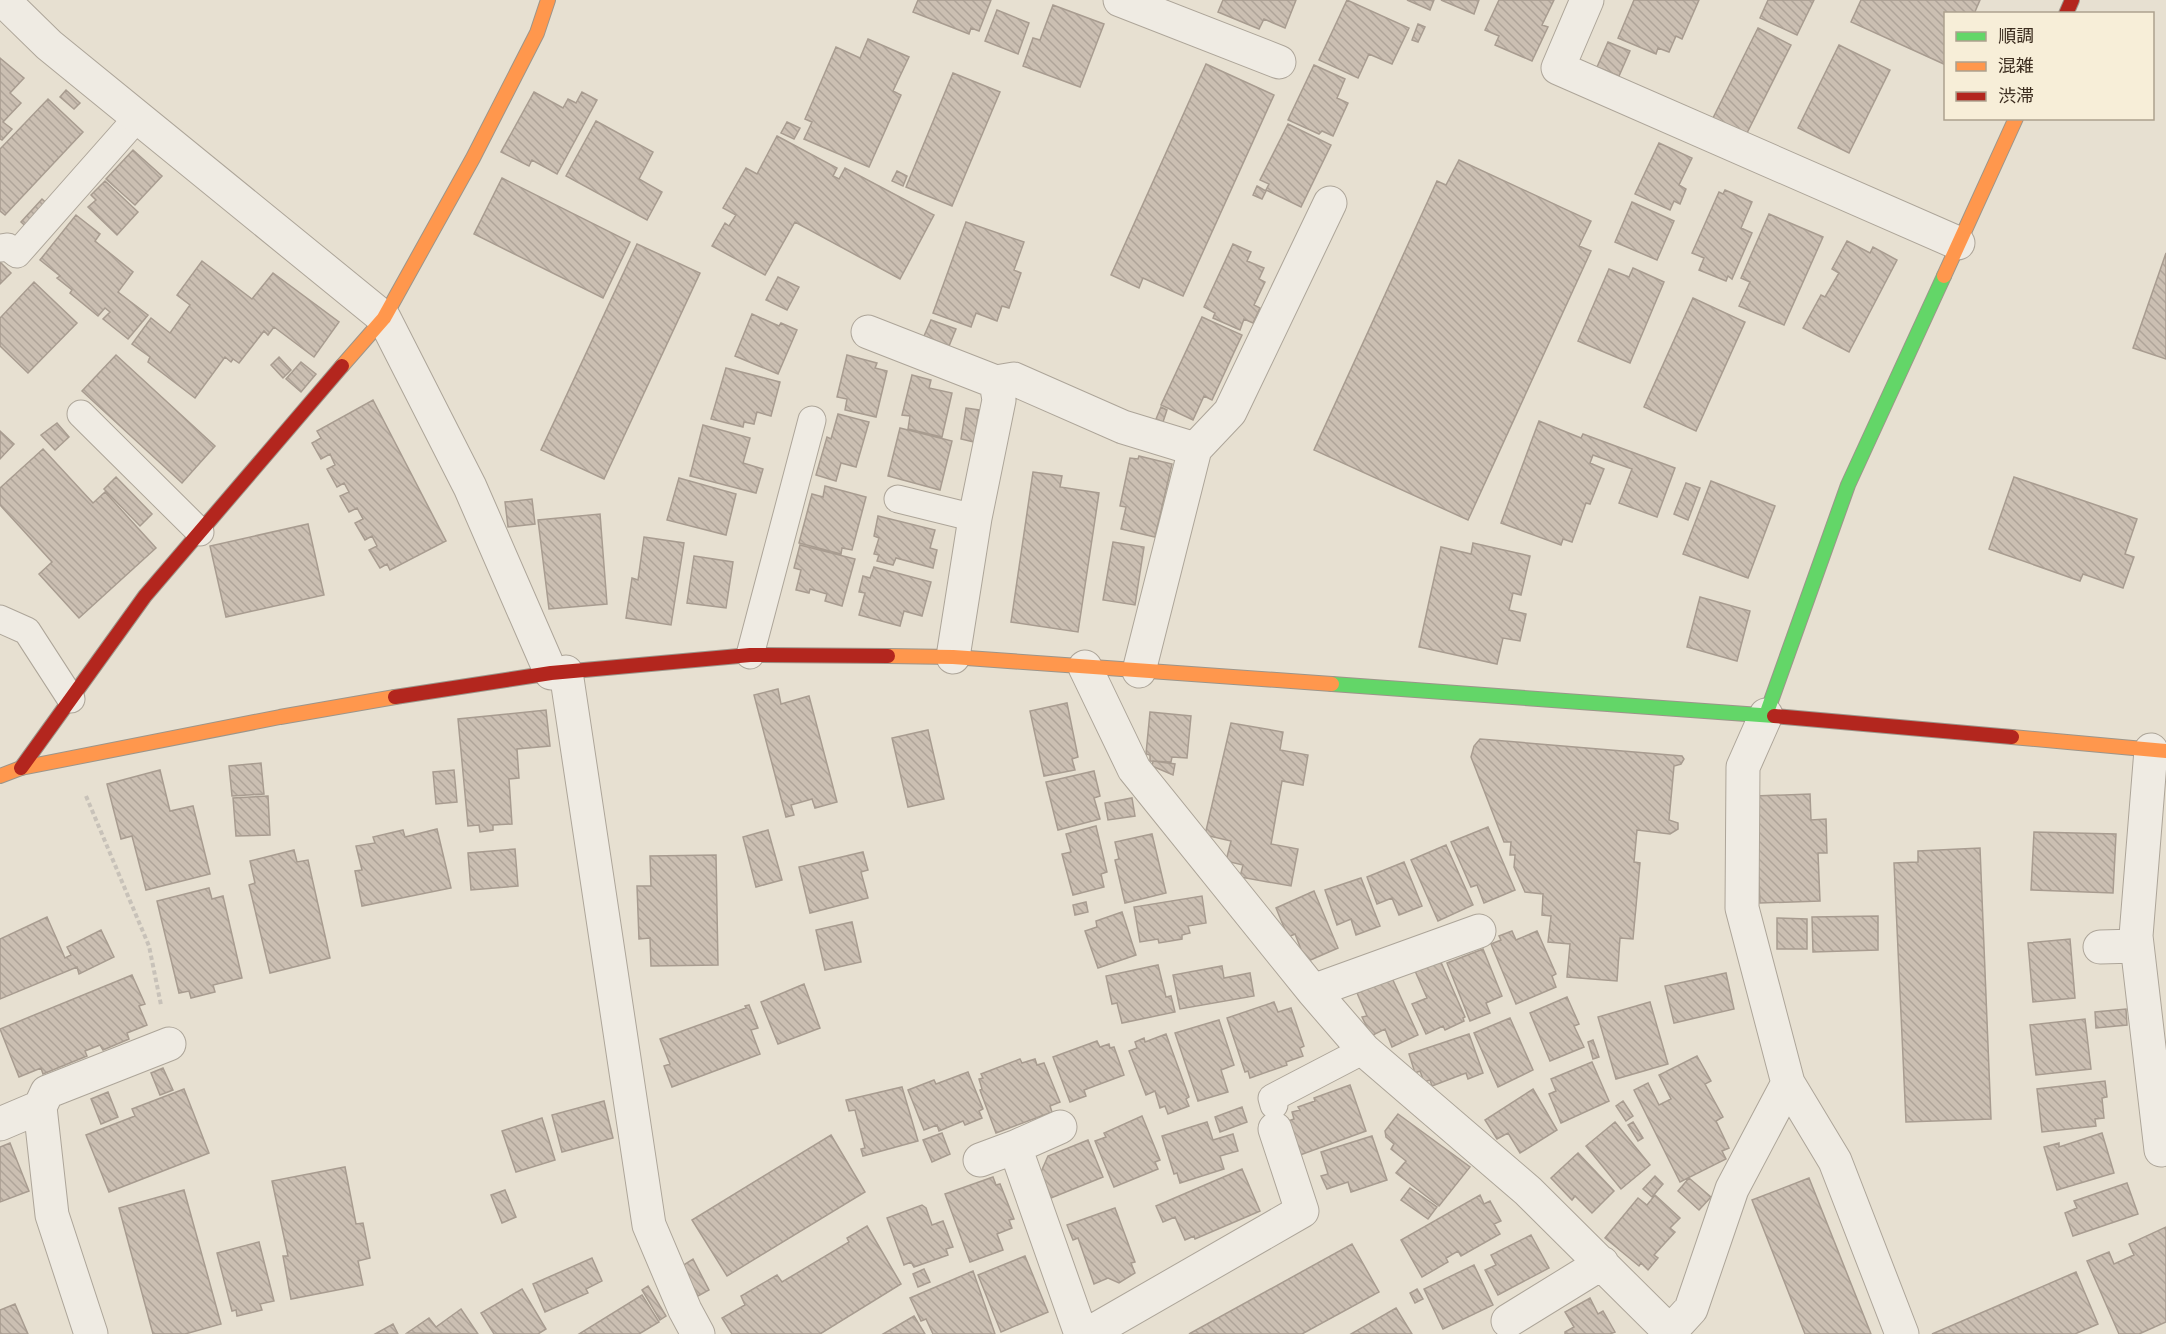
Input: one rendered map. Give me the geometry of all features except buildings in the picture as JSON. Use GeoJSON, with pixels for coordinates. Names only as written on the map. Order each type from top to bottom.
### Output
{"type":"FeatureCollection","features":[{"type":"Feature","properties":{"kind":"street"},"geometry":{"type":"LineString","coordinates":[[3,0],[50,45],[384,318],[470,487],[558,673],[649,1225],[685,1310],[698,1334]]}},
{"type":"Feature","properties":{"kind":"street"},"geometry":{"type":"LineString","coordinates":[[21,768],[145,596],[384,318],[478,147],[537,33],[548,0]]}},
{"type":"Feature","properties":{"kind":"street"},"geometry":{"type":"LineString","coordinates":[[1120,0],[1278,62]]}},
{"type":"Feature","properties":{"kind":"street"},"geometry":{"type":"LineString","coordinates":[[1587,0],[1558,68],[1958,243]]}},
{"type":"Feature","properties":{"kind":"street"},"geometry":{"type":"LineString","coordinates":[[1902,1334],[1835,1161],[1788,1083],[1742,908],[1743,767],[1766,715],[1848,485],[2015,120]]}},
{"type":"Feature","properties":{"kind":"street"},"geometry":{"type":"LineString","coordinates":[[1139,671],[1195,449],[1230,412],[1302,232],[1330,203]]}},
{"type":"Feature","properties":{"kind":"street"},"geometry":{"type":"LineString","coordinates":[[868,332],[996,382],[1014,379],[1123,427],[1195,449]]}},
{"type":"Feature","properties":{"kind":"street"},"geometry":{"type":"LineString","coordinates":[[953,657],[975,518],[999,400],[996,382]]}},
{"type":"Feature","properties":{"kind":"street"},"geometry":{"type":"LineString","coordinates":[[0,776],[21,768],[70,758],[280,717],[452,687],[558,673],[750,655],[953,657],[1766,715],[2158,750],[2136,936],[2161,1109],[2161,1150]]}},
{"type":"Feature","properties":{"kind":"street"},"geometry":{"type":"LineString","coordinates":[[1085,667],[1134,769],[1313,991],[1364,1050],[1528,1191],[1671,1333],[1690,1309],[1732,1189],[1788,1083]]}},
{"type":"Feature","properties":{"kind":"street"},"geometry":{"type":"LineString","coordinates":[[1313,991],[1479,931]]}},
{"type":"Feature","properties":{"kind":"street"},"geometry":{"type":"LineString","coordinates":[[2100,947],[2137,946]]}},
{"type":"Feature","properties":{"kind":"street"},"geometry":{"type":"LineString","coordinates":[[91,1334],[52,1215],[40,1107],[47,1092],[169,1044]]}},
{"type":"Feature","properties":{"kind":"street"},"geometry":{"type":"LineString","coordinates":[[0,1124],[40,1107]]}},
{"type":"Feature","properties":{"kind":"street"},"geometry":{"type":"LineString","coordinates":[[1088,1334],[1302,1211],[1275,1117]]}},
{"type":"Feature","properties":{"kind":"street"},"geometry":{"type":"LineString","coordinates":[[980,1160],[1060,1127]]}},
{"type":"Feature","properties":{"kind":"street"},"geometry":{"type":"LineString","coordinates":[[1015,1147],[1081,1334]]}},
{"type":"Feature","properties":{"kind":"street"},"geometry":{"type":"LineString","coordinates":[[1508,1321],[1602,1263]]}},
{"type":"Feature","properties":{"kind":"lane"},"geometry":{"type":"LineString","coordinates":[[0,248],[9,247],[18,254],[138,117]]}},
{"type":"Feature","properties":{"kind":"lane"},"geometry":{"type":"LineString","coordinates":[[81,414],[200,532]]}},
{"type":"Feature","properties":{"kind":"lane"},"geometry":{"type":"LineString","coordinates":[[750,655],[812,420]]}},
{"type":"Feature","properties":{"kind":"lane"},"geometry":{"type":"LineString","coordinates":[[898,499],[975,518]]}},
{"type":"Feature","properties":{"kind":"lane"},"geometry":{"type":"LineString","coordinates":[[0,619],[27,631],[71,699]]}},
{"type":"Feature","properties":{"kind":"lane"},"geometry":{"type":"LineString","coordinates":[[1275,1117],[1272,1098],[1364,1050]]}},
{"type":"Feature","properties":{"kind":"path"},"geometry":{"type":"LineString","coordinates":[[70,758],[149,946],[169,1044]]}},
{"type":"Feature","properties":{"kind":"traffic: fast"},"geometry":{"type":"LineString","coordinates":[[1766,715],[1848,485],[1944,276]]}},
{"type":"Feature","properties":{"kind":"traffic: fast"},"geometry":{"type":"LineString","coordinates":[[1332,684],[1774,716]]}},
{"type":"Feature","properties":{"kind":"traffic: slow"},"geometry":{"type":"LineString","coordinates":[[342,366],[384,318],[473,158],[537,33],[548,0]]}},
{"type":"Feature","properties":{"kind":"traffic: slow"},"geometry":{"type":"LineString","coordinates":[[1944,276],[2015,120]]}},
{"type":"Feature","properties":{"kind":"traffic: slow"},"geometry":{"type":"LineString","coordinates":[[888,656],[953,657],[1332,684]]}},
{"type":"Feature","properties":{"kind":"traffic: slow"},"geometry":{"type":"LineString","coordinates":[[0,776],[21,768],[395,697]]}},
{"type":"Feature","properties":{"kind":"traffic: slow"},"geometry":{"type":"LineString","coordinates":[[2012,737],[2166,751]]}},
{"type":"Feature","properties":{"kind":"traffic: jam"},"geometry":{"type":"LineString","coordinates":[[2067,12],[2072,0]]}},
{"type":"Feature","properties":{"kind":"traffic: jam"},"geometry":{"type":"LineString","coordinates":[[21,768],[145,596],[342,366]]}},
{"type":"Feature","properties":{"kind":"traffic: jam"},"geometry":{"type":"LineString","coordinates":[[395,697],[551,673],[750,655],[888,656]]}},
{"type":"Feature","properties":{"kind":"traffic: jam"},"geometry":{"type":"LineString","coordinates":[[1774,716],[2012,737]]}}]}
